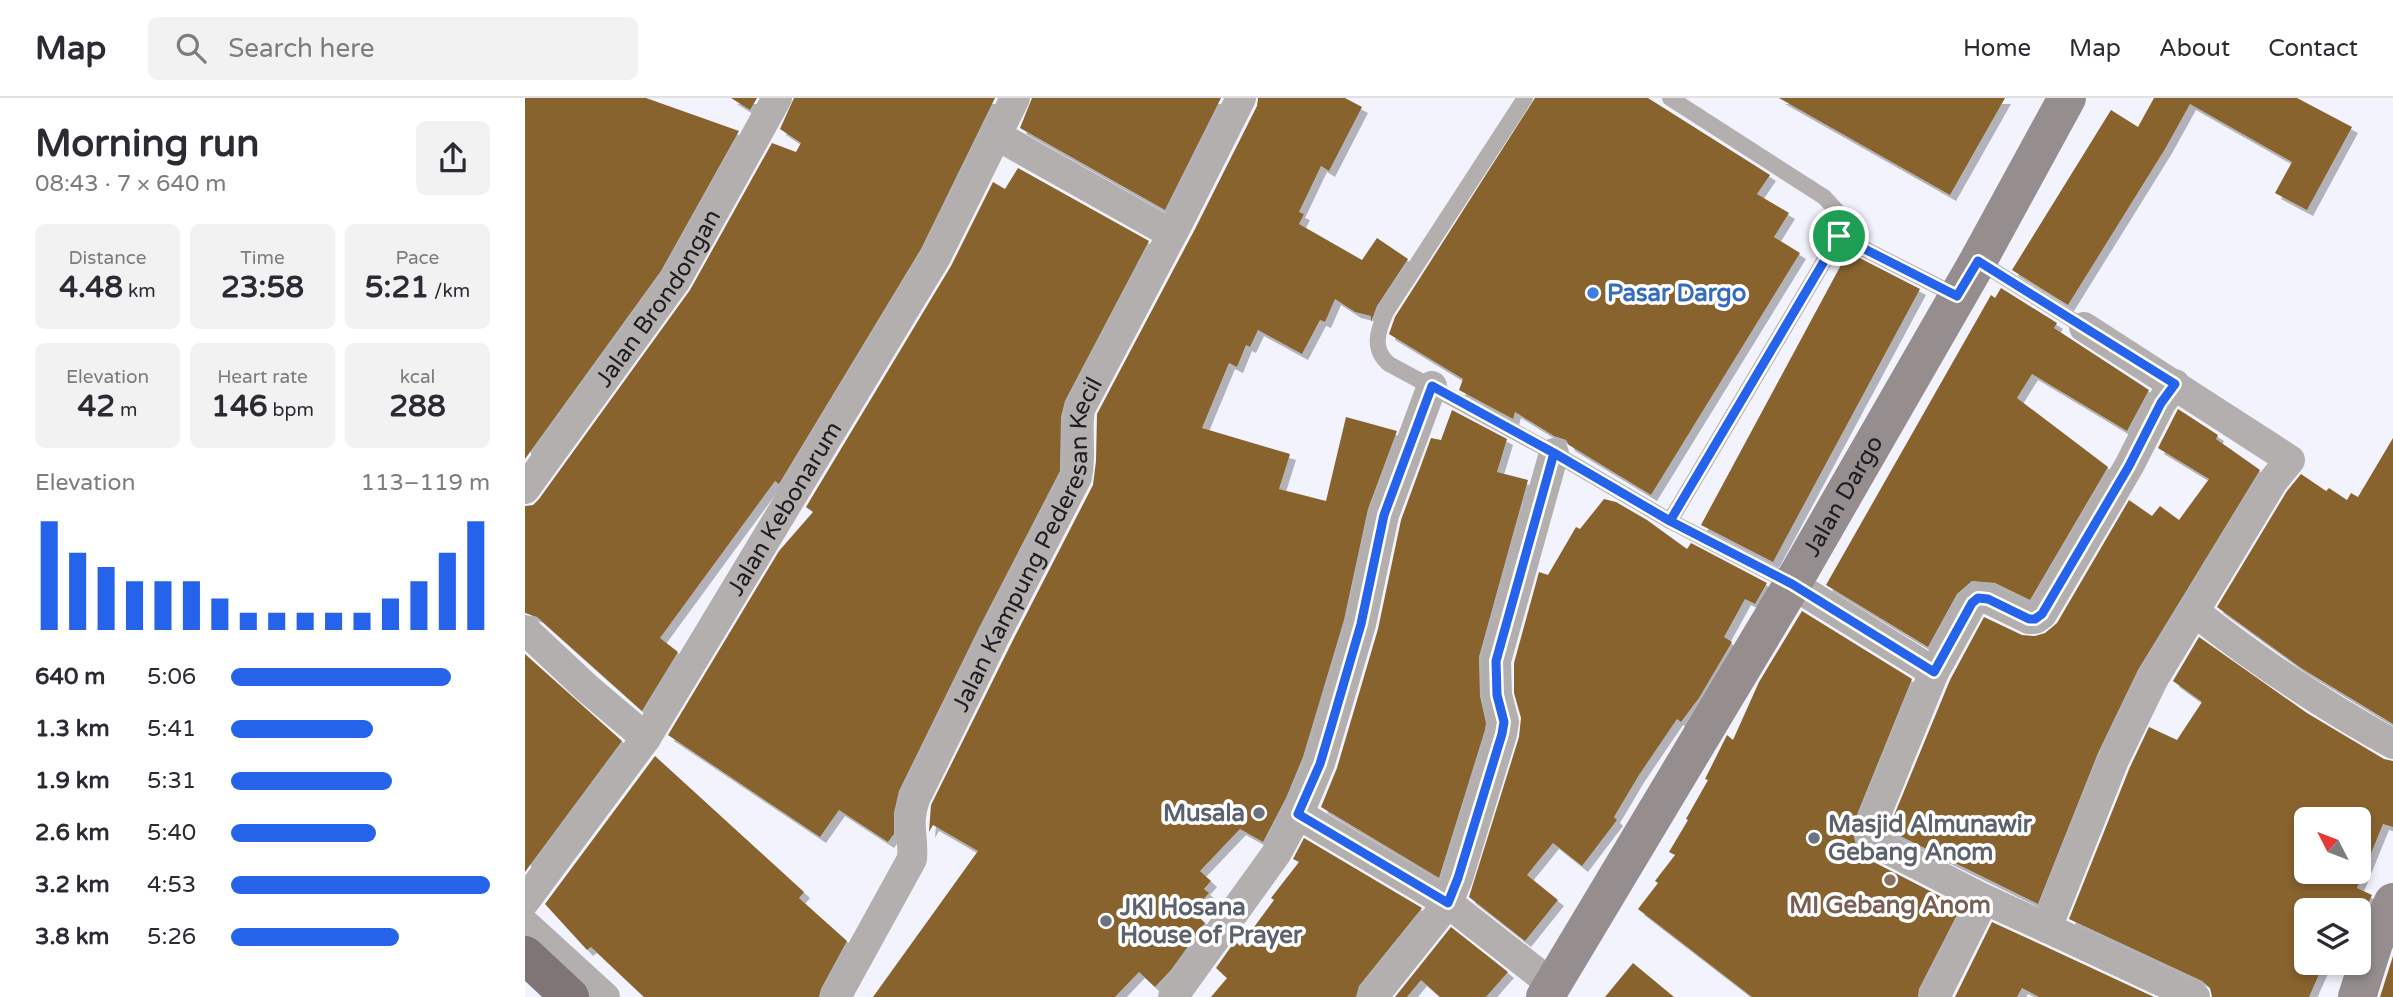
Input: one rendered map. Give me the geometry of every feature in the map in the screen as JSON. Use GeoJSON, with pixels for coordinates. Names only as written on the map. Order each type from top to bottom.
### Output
{"type":"FeatureCollection","features":[{"type":"Feature","properties":{"kind":"main road"},"geometry":{"type":"LineString","coordinates":[[525,955],[570,997]]}},
{"type":"Feature","properties":{"kind":"street","name":"Jalan Brondongan"},"geometry":{"type":"LineString","coordinates":[[525,489],[676,280],[777,98]]}},
{"type":"Feature","properties":{"kind":"street","name":"Jalan Kebonarum"},"geometry":{"type":"LineString","coordinates":[[525,901],[646,738],[936,257],[1015,98]]}},
{"type":"Feature","properties":{"kind":"street","name":"Jalan Kampung Pederesan Kecil"},"geometry":{"type":"LineString","coordinates":[[836,997],[912,859],[909,821],[915,799],[1077,477],[1080,463],[1077,425],[1080,409],[1241,98]]}},
{"type":"Feature","properties":{"kind":"street","name":"Jalan Dargo"},"geometry":{"type":"LineString","coordinates":[[1549,991],[1792,584],[1978,261],[2067,98]]}},
{"type":"Feature","properties":{"kind":"street"},"geometry":{"type":"LineString","coordinates":[[996,135],[1172,234]]}},
{"type":"Feature","properties":{"kind":"street"},"geometry":{"type":"LineString","coordinates":[[2047,928],[2114,760],[2164,660],[2273,481],[2290,460],[2084,327]]}},
{"type":"Feature","properties":{"kind":"street"},"geometry":{"type":"LineString","coordinates":[[2175,384],[2161,403],[2129,466],[2042,614],[2035,619],[2029,619],[1988,599],[1978,598],[1972,603],[1934,672],[1870,829],[1873,840],[1879,845],[1984,899],[2195,997]]}},
{"type":"Feature","properties":{"kind":"street"},"geometry":{"type":"LineString","coordinates":[[1173,997],[1276,854],[1298,814],[1320,764],[1361,624],[1384,515],[1432,386]]}},
{"type":"Feature","properties":{"kind":"street"},"geometry":{"type":"LineString","coordinates":[[1373,997],[1448,903],[1458,878],[1502,734],[1504,722],[1497,695],[1496,661],[1554,453]]}},
{"type":"Feature","properties":{"kind":"street"},"geometry":{"type":"LineString","coordinates":[[1792,584],[1934,672]]}},
{"type":"Feature","properties":{"kind":"street"},"geometry":{"type":"LineString","coordinates":[[2195,612],[2281,677],[2336,713],[2393,744]]}},
{"type":"Feature","properties":{"kind":"street"},"geometry":{"type":"LineString","coordinates":[[525,630],[646,738]]}},
{"type":"Feature","properties":{"kind":"street"},"geometry":{"type":"LineString","coordinates":[[1298,814],[1448,903],[1549,991]]}},
{"type":"Feature","properties":{"kind":"street"},"geometry":{"type":"LineString","coordinates":[[1935,997],[1984,899]]}},
{"type":"Feature","properties":{"kind":"street"},"geometry":{"type":"LineString","coordinates":[[2357,997],[2374,943],[2393,902]]}},
{"type":"Feature","properties":{"kind":"street"},"geometry":{"type":"LineString","coordinates":[[525,924],[605,997]]}},
{"type":"Feature","properties":{"kind":"lane"},"geometry":{"type":"LineString","coordinates":[[1525,98],[1386,312],[1379,328],[1377,344],[1380,357],[1670,521],[1792,584]]}},
{"type":"Feature","properties":{"kind":"lane"},"geometry":{"type":"LineString","coordinates":[[1670,98],[1825,197],[1838,212],[1839,236],[1670,521]]}},
{"type":"Feature","properties":{"kind":"lane"},"geometry":{"type":"LineString","coordinates":[[1839,236],[1957,296]]}},
{"type":"Feature","properties":{"kind":"lane"},"geometry":{"type":"LineString","coordinates":[[1978,261],[2084,327]]}},
{"type":"Feature","properties":{"kind":"building"},"geometry":{"type":"Polygon","coordinates":[[[525,98],[646,98],[739,131],[661,271],[525,459],[525,98]]]}},
{"type":"Feature","properties":{"kind":"building"},"geometry":{"type":"Polygon","coordinates":[[[731,98],[757,98],[750,110],[731,98]]]}},
{"type":"Feature","properties":{"kind":"building"},"geometry":{"type":"Polygon","coordinates":[[[794,98],[995,98],[921,249],[779,484],[775,481],[660,638],[678,652],[642,711],[537,617],[525,613],[525,506],[533,505],[539,499],[690,290],[772,143],[796,152],[801,143],[780,129],[794,98]]]}},
{"type":"Feature","properties":{"kind":"building"},"geometry":{"type":"Polygon","coordinates":[[[1032,98],[1221,98],[1165,210],[1020,128],[1032,98]]]}},
{"type":"Feature","properties":{"kind":"building"},"geometry":{"type":"Polygon","coordinates":[[[1258,98],[1345,98],[1362,107],[1329,171],[1321,166],[1299,212],[1304,214],[1299,224],[1362,260],[1377,238],[1408,259],[1377,306],[1371,322],[1371,316],[1355,312],[1335,299],[1325,322],[1320,320],[1302,354],[1258,330],[1250,347],[1246,345],[1237,367],[1229,363],[1202,428],[1290,454],[1279,489],[1326,501],[1346,417],[1397,431],[1368,509],[1344,620],[1303,757],[1286,798],[1263,842],[1240,829],[1200,871],[1211,881],[1204,889],[1209,893],[1193,911],[1205,923],[1171,970],[1155,987],[1139,972],[1115,997],[873,997],[978,851],[933,825],[929,832],[931,805],[1093,485],[1097,414],[1195,229],[1257,106],[1258,98]]]}},
{"type":"Feature","properties":{"kind":"building","name":"Pasar Dargo"},"geometry":{"type":"Polygon","coordinates":[[[1535,98],[1648,98],[1770,175],[1757,194],[1789,213],[1774,237],[1800,253],[1651,495],[1569,445],[1566,440],[1554,436],[1515,412],[1513,419],[1459,390],[1463,379],[1389,334],[1395,317],[1535,98]]]}},
{"type":"Feature","properties":{"kind":"building"},"geometry":{"type":"Polygon","coordinates":[[[1779,98],[2005,98],[1950,195],[1779,98]]]}},
{"type":"Feature","properties":{"kind":"building"},"geometry":{"type":"Polygon","coordinates":[[[2154,98],[2297,98],[2352,127],[2307,210],[2275,193],[2292,162],[2190,104],[2068,305],[2012,270],[2111,110],[2138,127],[2154,98]]]}},
{"type":"Feature","properties":{"kind":"building"},"geometry":{"type":"Polygon","coordinates":[[[1018,168],[1149,241],[1065,401],[1061,417],[1060,471],[899,791],[894,813],[894,834],[888,842],[839,810],[820,837],[668,735],[779,551],[813,512],[806,507],[951,266],[993,182],[1005,189],[1018,168]]]}},
{"type":"Feature","properties":{"kind":"building"},"geometry":{"type":"Polygon","coordinates":[[[1848,252],[1920,289],[1773,562],[1701,525],[1848,252]]]}},
{"type":"Feature","properties":{"kind":"building"},"geometry":{"type":"Polygon","coordinates":[[[2001,288],[2057,323],[2054,328],[2149,390],[2127,431],[2032,374],[2017,398],[2108,467],[2030,600],[1995,583],[1972,581],[1957,594],[1928,647],[1826,585],[1991,295],[1995,298],[2001,288]]]}},
{"type":"Feature","properties":{"kind":"building"},"geometry":{"type":"Polygon","coordinates":[[[2178,409],[2218,435],[2216,439],[2260,470],[2138,670],[2098,753],[2038,904],[1888,830],[1950,680],[1984,617],[2022,635],[2035,636],[2045,633],[2057,623],[2129,500],[2152,516],[2160,506],[2179,520],[2209,479],[2158,448],[2178,409]]]}},
{"type":"Feature","properties":{"kind":"building"},"geometry":{"type":"Polygon","coordinates":[[[1452,410],[1507,439],[1497,472],[1528,480],[1479,657],[1480,696],[1485,730],[1439,878],[1321,807],[1337,768],[1378,629],[1401,520],[1431,438],[1441,440],[1452,410]]]}},
{"type":"Feature","properties":{"kind":"building"},"geometry":{"type":"Polygon","coordinates":[[[2393,438],[2393,724],[2301,668],[2217,607],[2287,491],[2301,474],[2326,491],[2329,488],[2347,500],[2351,493],[2358,497],[2393,438]]]}},
{"type":"Feature","properties":{"kind":"building"},"geometry":{"type":"Polygon","coordinates":[[[1604,499],[1616,502],[1647,520],[1687,549],[1691,543],[1767,583],[1755,604],[1745,599],[1724,637],[1732,642],[1699,698],[1681,722],[1677,719],[1614,817],[1617,820],[1582,866],[1553,843],[1527,875],[1558,900],[1525,941],[1469,897],[1519,737],[1521,718],[1514,693],[1514,663],[1539,572],[1548,575],[1576,527],[1580,529],[1604,499]]]}},
{"type":"Feature","properties":{"kind":"building"},"geometry":{"type":"Polygon","coordinates":[[[1802,611],[1912,679],[1854,822],[1853,833],[1856,845],[1868,859],[1961,907],[1919,989],[1918,997],[1752,997],[1638,909],[1675,855],[1669,852],[1708,780],[1705,779],[1727,735],[1733,740],[1759,682],[1802,611]]]}},
{"type":"Feature","properties":{"kind":"building"},"geometry":{"type":"Polygon","coordinates":[[[2199,637],[2307,713],[2384,759],[2393,761],[2393,827],[2383,824],[2371,854],[2371,807],[2294,807],[2294,884],[2359,884],[2357,888],[2372,895],[2371,898],[2294,898],[2294,975],[2319,975],[2309,997],[2212,997],[2210,988],[2202,981],[2069,919],[2130,767],[2149,727],[2177,740],[2202,702],[2173,681],[2199,637]]]}},
{"type":"Feature","properties":{"kind":"building"},"geometry":{"type":"Polygon","coordinates":[[[525,654],[622,741],[525,872],[525,654]]]}},
{"type":"Feature","properties":{"kind":"building"},"geometry":{"type":"Polygon","coordinates":[[[655,756],[804,892],[799,898],[847,941],[819,997],[644,997],[591,947],[587,950],[545,904],[655,756]]]}},
{"type":"Feature","properties":{"kind":"building"},"geometry":{"type":"Polygon","coordinates":[[[1304,838],[1422,908],[1359,986],[1356,997],[1211,997],[1227,978],[1216,968],[1235,941],[1240,946],[1274,900],[1271,898],[1299,862],[1293,859],[1304,838]]]}},
{"type":"Feature","properties":{"kind":"building"},"geometry":{"type":"Polygon","coordinates":[[[1992,922],[2154,997],[2039,997],[2022,988],[2017,997],[1955,997],[1992,922]]]}},
{"type":"Feature","properties":{"kind":"building"},"geometry":{"type":"Polygon","coordinates":[[[1451,927],[1508,972],[1486,997],[1440,997],[1421,980],[1407,997],[1395,997],[1451,927]]]}},
{"type":"Feature","properties":{"kind":"building"},"geometry":{"type":"Polygon","coordinates":[[[2393,956],[2393,997],[2380,997],[2393,956]]]}},
{"type":"Feature","properties":{"kind":"building"},"geometry":{"type":"Polygon","coordinates":[[[1633,963],[1674,997],[1605,997],[1633,963]]]}},
{"type":"Feature","properties":{"kind":"place","name":"Pasar Dargo"},"geometry":{"type":"Point","coordinates":[1593,293]}},
{"type":"Feature","properties":{"kind":"place","name":"Musala"},"geometry":{"type":"Point","coordinates":[1259,813]}},
{"type":"Feature","properties":{"kind":"place","name":"Masjid Almunawir Gebang Anom"},"geometry":{"type":"Point","coordinates":[1814,838]}},
{"type":"Feature","properties":{"kind":"place","name":"MI Gebang Anom"},"geometry":{"type":"Point","coordinates":[1890,880]}},
{"type":"Feature","properties":{"kind":"place","name":"JKI Hosana House of Prayer"},"geometry":{"type":"Point","coordinates":[1106,921]}},
{"type":"Feature","properties":{"kind":"route"},"geometry":{"type":"LineString","coordinates":[[1839,236],[1670,521],[1554,453],[1432,386],[1384,515],[1361,624],[1320,764],[1298,814],[1448,903],[1502,734],[1504,715],[1497,695],[1496,661],[1554,453],[1612,487],[1670,521],[1792,584],[1934,672],[1972,603],[1978,598],[1988,599],[2029,619],[2035,619],[2042,614],[2129,466],[2161,403],[2175,384],[1978,261],[1957,296],[1839,236]]}}]}
